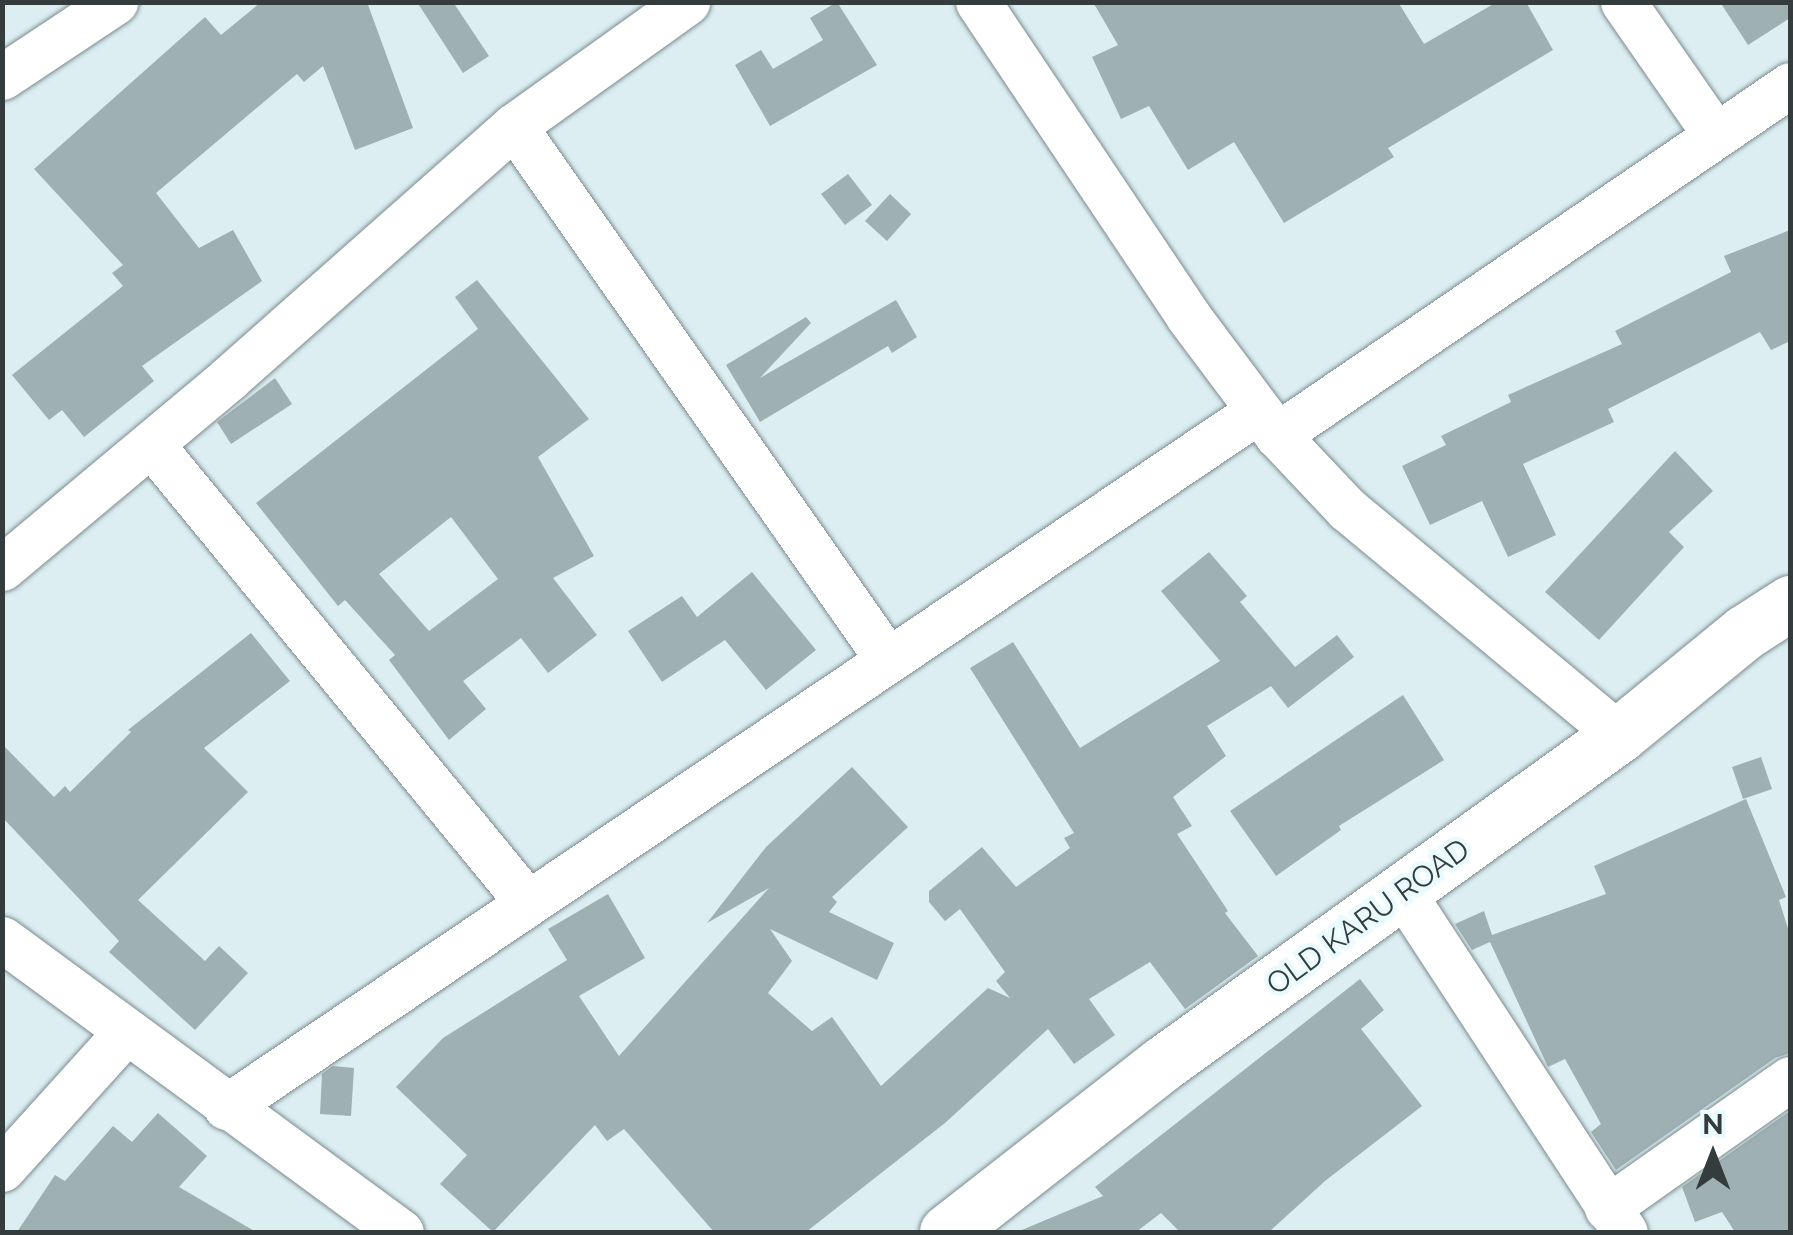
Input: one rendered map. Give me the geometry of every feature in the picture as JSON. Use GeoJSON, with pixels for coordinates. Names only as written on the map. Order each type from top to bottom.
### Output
{"type":"FeatureCollection","features":[{"type":"Feature","properties":{"kind":"main road","name":"OLD KARU ROAD"},"geometry":{"type":"LineString","coordinates":[[947,1232],[1162,1064],[1619,735],[1745,632],[1790,603]]}},
{"type":"Feature","properties":{"kind":"street"},"geometry":{"type":"LineString","coordinates":[[2,77],[115,2]]}},
{"type":"Feature","properties":{"kind":"street"},"geometry":{"type":"LineString","coordinates":[[2,568],[151,444],[514,126],[687,2]]}},
{"type":"Feature","properties":{"kind":"street"},"geometry":{"type":"LineString","coordinates":[[978,2],[1188,316],[1268,423],[1347,509],[1619,735]]}},
{"type":"Feature","properties":{"kind":"street"},"geometry":{"type":"LineString","coordinates":[[1623,2],[1714,133]]}},
{"type":"Feature","properties":{"kind":"street"},"geometry":{"type":"LineString","coordinates":[[226,1107],[888,660],[1268,423],[1790,85]]}},
{"type":"Feature","properties":{"kind":"street"},"geometry":{"type":"LineString","coordinates":[[514,126],[888,660]]}},
{"type":"Feature","properties":{"kind":"street"},"geometry":{"type":"LineString","coordinates":[[151,444],[528,903]]}},
{"type":"Feature","properties":{"kind":"street"},"geometry":{"type":"LineString","coordinates":[[1402,893],[1616,1220],[1790,1079]]}},
{"type":"Feature","properties":{"kind":"street"},"geometry":{"type":"LineString","coordinates":[[2,939],[401,1232]]}},
{"type":"Feature","properties":{"kind":"street"},"geometry":{"type":"LineString","coordinates":[[2,1168],[126,1032]]}},
{"type":"Feature","properties":{"kind":"building"},"geometry":{"type":"Polygon","coordinates":[[[261,2],[367,2],[413,128],[355,150],[323,66],[304,82],[297,74],[156,193],[199,248],[233,230],[262,281],[142,366],[154,381],[84,437],[62,410],[49,420],[12,375],[123,286],[112,273],[123,265],[34,169],[205,17],[221,35],[261,2]]]}},
{"type":"Feature","properties":{"kind":"building"},"geometry":{"type":"Polygon","coordinates":[[[417,2],[453,2],[489,56],[463,73],[417,2]]]}},
{"type":"Feature","properties":{"kind":"building"},"geometry":{"type":"Polygon","coordinates":[[[837,2],[877,65],[770,126],[735,65],[761,50],[773,69],[823,40],[810,18],[837,2]]]}},
{"type":"Feature","properties":{"kind":"building"},"geometry":{"type":"Polygon","coordinates":[[[1093,2],[1398,2],[1424,44],[1497,2],[1526,2],[1553,50],[1388,148],[1394,157],[1284,223],[1234,142],[1188,170],[1149,106],[1121,119],[1092,57],[1118,45],[1093,2]]]}},
{"type":"Feature","properties":{"kind":"building"},"geometry":{"type":"Polygon","coordinates":[[[1720,2],[1790,2],[1790,18],[1748,45],[1720,2]]]}},
{"type":"Feature","properties":{"kind":"building"},"geometry":{"type":"Polygon","coordinates":[[[848,174],[872,205],[845,225],[821,194],[848,174]]]}},
{"type":"Feature","properties":{"kind":"building"},"geometry":{"type":"Polygon","coordinates":[[[890,194],[911,214],[887,241],[865,221],[890,194]]]}},
{"type":"Feature","properties":{"kind":"building"},"geometry":{"type":"Polygon","coordinates":[[[1790,230],[1790,341],[1771,350],[1760,332],[1608,409],[1614,422],[1523,464],[1556,535],[1508,557],[1482,501],[1430,525],[1402,466],[1446,445],[1441,436],[1511,402],[1508,395],[1622,344],[1615,331],[1731,272],[1724,256],[1790,230]]]}},
{"type":"Feature","properties":{"kind":"building"},"geometry":{"type":"Polygon","coordinates":[[[477,280],[589,419],[538,457],[594,556],[553,578],[597,635],[548,673],[521,638],[463,681],[486,709],[449,740],[389,660],[395,655],[345,600],[338,606],[256,503],[478,329],[455,297],[477,280]],[[451,517],[379,574],[429,631],[498,579],[451,517]]]}},
{"type":"Feature","properties":{"kind":"building"},"geometry":{"type":"Polygon","coordinates":[[[896,300],[917,337],[892,353],[888,346],[760,422],[726,365],[806,317],[811,323],[760,378],[896,300]]]}},
{"type":"Feature","properties":{"kind":"building"},"geometry":{"type":"Polygon","coordinates":[[[275,378],[292,404],[231,444],[217,422],[275,378]]]}},
{"type":"Feature","properties":{"kind":"building"},"geometry":{"type":"Polygon","coordinates":[[[1675,451],[1713,491],[1669,532],[1684,547],[1599,640],[1545,592],[1675,451]]]}},
{"type":"Feature","properties":{"kind":"building"},"geometry":{"type":"Polygon","coordinates":[[[1209,552],[1247,596],[1240,602],[1295,667],[1337,635],[1354,657],[1288,708],[1271,686],[1207,726],[1226,756],[1173,797],[1192,826],[1177,834],[1228,911],[1225,913],[1258,956],[1185,1009],[1150,962],[1089,999],[1115,1035],[1074,1064],[1048,1029],[945,1123],[806,1232],[714,1232],[624,1129],[607,1141],[595,1125],[493,1232],[440,1184],[467,1155],[396,1087],[443,1038],[567,960],[548,929],[608,894],[645,958],[579,996],[619,1056],[769,888],[707,923],[766,847],[852,767],[908,827],[832,897],[837,902],[829,912],[894,943],[877,980],[770,929],[792,961],[768,993],[812,1031],[832,1017],[881,1086],[988,988],[1010,998],[996,981],[1005,972],[960,909],[945,921],[929,902],[929,891],[982,847],[1016,887],[1070,848],[1064,838],[1074,833],[970,668],[1013,642],[1080,748],[1220,661],[1161,591],[1209,552]]]}},
{"type":"Feature","properties":{"kind":"building"},"geometry":{"type":"Polygon","coordinates":[[[752,572],[816,650],[766,690],[725,640],[662,682],[628,631],[682,596],[697,617],[752,572]]]}},
{"type":"Feature","properties":{"kind":"building"},"geometry":{"type":"Polygon","coordinates":[[[251,633],[290,681],[204,748],[248,792],[138,900],[205,961],[219,946],[248,973],[195,1030],[109,952],[119,941],[2,817],[2,744],[54,797],[65,786],[70,792],[131,732],[128,730],[251,633]]]}},
{"type":"Feature","properties":{"kind":"building"},"geometry":{"type":"Polygon","coordinates":[[[1403,695],[1444,760],[1339,826],[1341,830],[1276,876],[1230,811],[1403,695]]]}},
{"type":"Feature","properties":{"kind":"building"},"geometry":{"type":"Polygon","coordinates":[[[1761,757],[1772,789],[1743,799],[1732,767],[1761,757]]]}},
{"type":"Feature","properties":{"kind":"building"},"geometry":{"type":"Polygon","coordinates":[[[1746,799],[1786,897],[1779,900],[1790,935],[1790,1053],[1775,1058],[1616,1170],[1591,1132],[1601,1124],[1565,1059],[1548,1067],[1490,942],[1472,950],[1455,924],[1484,911],[1492,935],[1606,894],[1594,866],[1746,799]]]}},
{"type":"Feature","properties":{"kind":"building"},"geometry":{"type":"Polygon","coordinates":[[[1360,979],[1384,1010],[1361,1029],[1422,1106],[1325,1181],[1269,1232],[1180,1232],[1161,1213],[1136,1232],[1017,1232],[1103,1196],[1095,1187],[1360,979]]]}},
{"type":"Feature","properties":{"kind":"building"},"geometry":{"type":"Polygon","coordinates":[[[333,1066],[354,1068],[351,1116],[320,1114],[322,1074],[333,1066]]]}},
{"type":"Feature","properties":{"kind":"building"},"geometry":{"type":"Polygon","coordinates":[[[1790,1111],[1790,1232],[1735,1232],[1722,1212],[1695,1222],[1682,1187],[1790,1111]]]}},
{"type":"Feature","properties":{"kind":"building"},"geometry":{"type":"Polygon","coordinates":[[[158,1113],[207,1156],[179,1187],[256,1232],[17,1232],[55,1175],[65,1181],[113,1126],[132,1142],[158,1113]]]}}]}
